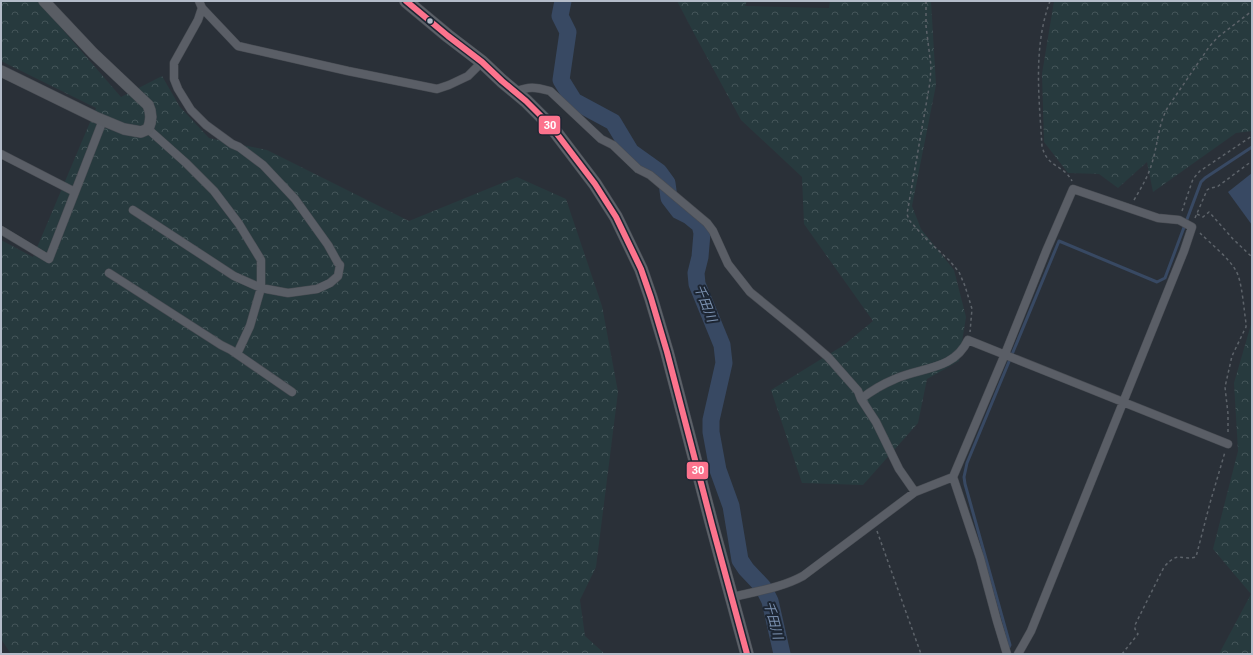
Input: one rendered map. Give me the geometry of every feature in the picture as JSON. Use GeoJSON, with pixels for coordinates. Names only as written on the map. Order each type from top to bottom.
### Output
{"type":"FeatureCollection","features":[{"type":"Feature","properties":{"kind":"main road"},"geometry":{"type":"LineString","coordinates":[[406,1],[482,62],[526,101],[551,126],[595,184],[616,217],[641,269],[652,298],[747,654]]}},
{"type":"Feature","properties":{"kind":"street"},"geometry":{"type":"LineString","coordinates":[[44,1],[93,53],[148,105],[151,111],[151,120],[148,129]]}},
{"type":"Feature","properties":{"kind":"street"},"geometry":{"type":"LineString","coordinates":[[201,5],[238,46],[348,71],[437,88],[449,85],[468,76],[482,62]]}},
{"type":"Feature","properties":{"kind":"street"},"geometry":{"type":"LineString","coordinates":[[133,210],[234,276],[261,288],[288,293],[317,289],[330,283],[338,276],[340,266],[328,245],[295,199],[263,165],[206,125],[191,110],[178,89],[174,79],[174,63],[198,20],[201,5]]}},
{"type":"Feature","properties":{"kind":"street"},"geometry":{"type":"LineString","coordinates":[[1,71],[124,130],[140,132],[148,129]]}},
{"type":"Feature","properties":{"kind":"street"},"geometry":{"type":"LineString","coordinates":[[515,92],[525,87],[539,88],[550,91],[601,139],[613,145],[638,169],[650,175],[659,182],[707,223],[713,231],[728,264],[750,292],[828,357],[858,391],[861,399],[876,422],[898,469],[914,492]]}},
{"type":"Feature","properties":{"kind":"street"},"geometry":{"type":"LineString","coordinates":[[1,230],[49,259],[103,120]]}},
{"type":"Feature","properties":{"kind":"street"},"geometry":{"type":"LineString","coordinates":[[148,129],[214,192],[239,224],[261,260],[261,288],[250,326],[237,354]]}},
{"type":"Feature","properties":{"kind":"street"},"geometry":{"type":"LineString","coordinates":[[1,154],[75,192]]}},
{"type":"Feature","properties":{"kind":"street"},"geometry":{"type":"LineString","coordinates":[[1007,654],[980,558],[953,477],[1073,189],[1158,218],[1179,220],[1192,227],[1184,251],[1031,631],[1018,654]]}},
{"type":"Feature","properties":{"kind":"street"},"geometry":{"type":"LineString","coordinates":[[109,273],[237,354],[292,392]]}},
{"type":"Feature","properties":{"kind":"street"},"geometry":{"type":"LineString","coordinates":[[861,399],[871,391],[894,379],[913,372],[944,364],[959,354],[968,340],[1228,444]]}},
{"type":"Feature","properties":{"kind":"street"},"geometry":{"type":"LineString","coordinates":[[733,597],[774,588],[803,576],[914,492],[953,477]]}},
{"type":"Feature","properties":{"kind":"path"},"geometry":{"type":"LineString","coordinates":[[926,1],[926,26],[931,66],[930,82],[907,214],[910,220],[928,241],[949,260],[959,272],[972,309],[972,321],[968,340]]}},
{"type":"Feature","properties":{"kind":"path"},"geometry":{"type":"LineString","coordinates":[[1050,1],[1042,27],[1038,76],[1042,146],[1043,153],[1047,159],[1052,164],[1066,172],[1072,182],[1073,189]]}},
{"type":"Feature","properties":{"kind":"path"},"geometry":{"type":"LineString","coordinates":[[1129,208],[1147,177],[1152,163],[1163,115],[1209,47],[1218,37],[1252,11]]}},
{"type":"Feature","properties":{"kind":"path"},"geometry":{"type":"LineString","coordinates":[[1179,220],[1195,175],[1252,136]]}},
{"type":"Feature","properties":{"kind":"path"},"geometry":{"type":"LineString","coordinates":[[1122,654],[1138,634],[1135,625],[1164,567],[1170,560],[1181,556],[1196,557],[1210,503],[1228,444],[1229,423],[1225,387],[1232,356],[1246,326],[1239,279],[1237,272],[1231,264],[1198,231],[1192,227],[1207,190],[1217,187],[1252,161]]}},
{"type":"Feature","properties":{"kind":"path"},"geometry":{"type":"LineString","coordinates":[[1197,214],[1203,217],[1209,212],[1233,240],[1252,257]]}},
{"type":"Feature","properties":{"kind":"path"},"geometry":{"type":"LineString","coordinates":[[874,522],[921,654]]}},
{"type":"Feature","properties":{"kind":"green space"},"geometry":{"type":"Polygon","coordinates":[[[1,1],[38,1],[121,97],[162,76],[180,107],[209,138],[267,150],[409,221],[517,177],[566,199],[602,306],[618,392],[596,567],[580,600],[585,636],[605,654],[11,654],[1,639],[1,240],[33,257],[96,108],[1,61],[1,1]]]}},
{"type":"Feature","properties":{"kind":"green space"},"geometry":{"type":"Polygon","coordinates":[[[677,1],[747,1],[745,6],[829,8],[830,1],[931,1],[936,85],[912,206],[921,229],[954,270],[966,317],[959,361],[927,379],[918,423],[863,485],[802,483],[771,390],[844,345],[873,321],[804,224],[802,177],[741,120],[677,1]]]}},
{"type":"Feature","properties":{"kind":"green space"},"geometry":{"type":"Polygon","coordinates":[[[1054,1],[1252,1],[1252,131],[1236,133],[1153,192],[1147,162],[1118,188],[1099,174],[1068,173],[1044,142],[1042,74],[1054,1]]]}},
{"type":"Feature","properties":{"kind":"green space"},"geometry":{"type":"Polygon","coordinates":[[[1252,321],[1252,654],[1219,654],[1251,594],[1213,549],[1238,451],[1234,383],[1252,321]]]}},
{"type":"Feature","properties":{"kind":"water"},"geometry":{"type":"Polygon","coordinates":[[[1252,173],[1252,225],[1228,192],[1252,173]]]}},
{"type":"Feature","properties":{"kind":"waterway","name":"千田川"},"geometry":{"type":"LineString","coordinates":[[563,1],[560,16],[568,32],[561,80],[574,101],[613,122],[631,152],[659,172],[667,183],[669,198],[679,211],[689,216],[700,225],[702,233],[700,257],[696,273],[697,284],[722,345],[724,363],[711,420],[711,432],[718,470],[731,506],[740,560],[746,569],[763,587],[770,601],[782,654]]}},
{"type":"Feature","properties":{"kind":"waterway"},"geometry":{"type":"LineString","coordinates":[[1008,649],[1010,645],[964,477],[967,463],[1059,241],[1157,282],[1165,278],[1201,182],[1252,147]]}},
{"type":"Feature","properties":{"kind":"transit line","name":"30"},"geometry":{"type":"LineString","coordinates":[[406,1],[482,62],[526,101],[551,126],[595,184],[616,217],[641,269],[651,298],[667,352],[747,654]]}}]}
